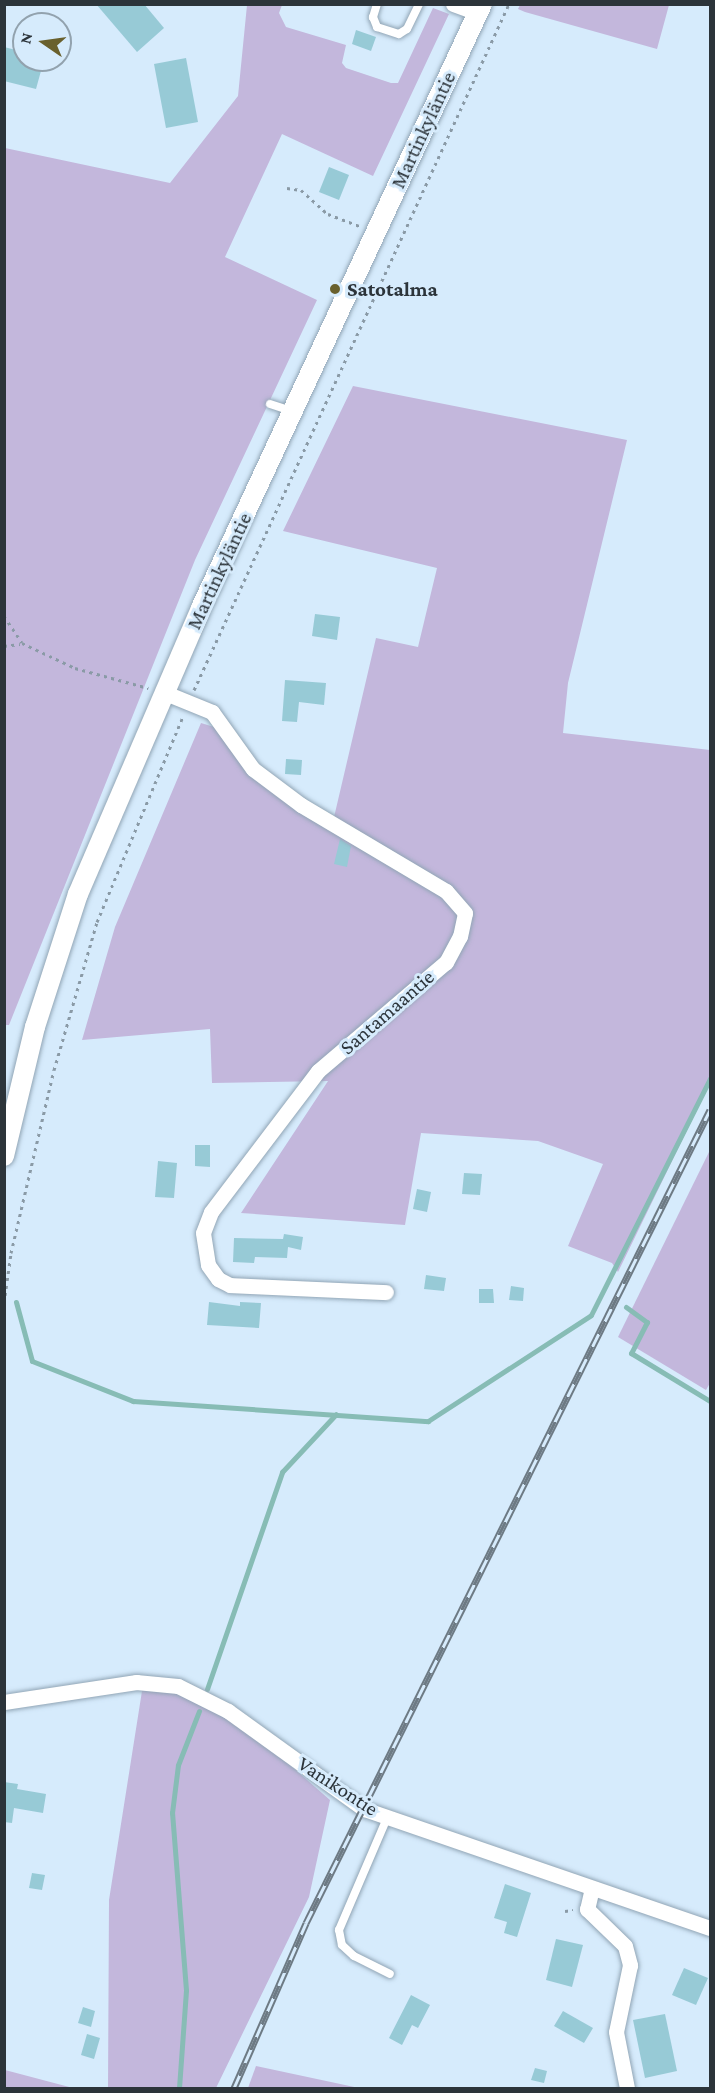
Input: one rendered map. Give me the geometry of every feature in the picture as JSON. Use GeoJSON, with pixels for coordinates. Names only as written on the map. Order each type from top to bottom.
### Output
{"type":"FeatureCollection","features":[{"type":"Feature","properties":{"kind":"street"},"geometry":{"type":"LineString","coordinates":[[453,4],[480,9]]}},
{"type":"Feature","properties":{"kind":"street","name":"Martinkyläntie"},"geometry":{"type":"LineString","coordinates":[[4,1156],[35,1027],[78,894],[163,692],[480,9]]}},
{"type":"Feature","properties":{"kind":"street","name":"Santamaantie"},"geometry":{"type":"LineString","coordinates":[[163,692],[188,705],[212,712],[253,769],[301,805],[437,885],[465,913],[460,936],[446,962],[318,1071],[211,1212],[203,1233],[208,1265],[218,1279],[230,1285],[386,1292]]}},
{"type":"Feature","properties":{"kind":"street","name":"Vanikontie"},"geometry":{"type":"LineString","coordinates":[[4,1702],[136,1683],[178,1686],[228,1711],[364,1809],[711,1928]]}},
{"type":"Feature","properties":{"kind":"street"},"geometry":{"type":"LineString","coordinates":[[592,1888],[587,1909],[625,1946],[630,1965],[616,2031],[627,2088]]}},
{"type":"Feature","properties":{"kind":"lane"},"geometry":{"type":"LineString","coordinates":[[376,4],[373,17],[377,27],[399,34],[407,29],[419,4]]}},
{"type":"Feature","properties":{"kind":"lane"},"geometry":{"type":"LineString","coordinates":[[270,404],[293,412]]}},
{"type":"Feature","properties":{"kind":"lane"},"geometry":{"type":"LineString","coordinates":[[387,1818],[339,1930],[342,1945],[354,1956],[390,1974]]}},
{"type":"Feature","properties":{"kind":"path"},"geometry":{"type":"LineString","coordinates":[[4,1303],[11,1253],[54,1070],[97,922],[188,705],[509,4]]}},
{"type":"Feature","properties":{"kind":"path"},"geometry":{"type":"LineString","coordinates":[[287,188],[301,190],[328,214],[376,232]]}},
{"type":"Feature","properties":{"kind":"path"},"geometry":{"type":"LineString","coordinates":[[4,616],[21,644]]}},
{"type":"Feature","properties":{"kind":"path"},"geometry":{"type":"LineString","coordinates":[[4,646],[21,644],[75,668],[163,692]]}},
{"type":"Feature","properties":{"kind":"shaded area"},"geometry":{"type":"Polygon","coordinates":[[[669,4],[657,49],[525,12],[518,9],[520,5],[669,4]]]}},
{"type":"Feature","properties":{"kind":"shaded area"},"geometry":{"type":"Polygon","coordinates":[[[247,5],[282,5],[279,13],[286,27],[346,45],[342,63],[346,68],[391,83],[398,83],[433,8],[449,14],[373,176],[282,134],[225,257],[317,300],[195,560],[9,1025],[5,1025],[5,148],[170,183],[238,96],[247,5]]]}},
{"type":"Feature","properties":{"kind":"shaded area"},"geometry":{"type":"Polygon","coordinates":[[[353,386],[627,440],[568,683],[563,733],[710,750],[710,1083],[618,1272],[612,1263],[568,1246],[603,1164],[538,1141],[421,1133],[405,1225],[241,1213],[328,1081],[212,1083],[210,1029],[82,1040],[115,927],[201,723],[214,727],[249,776],[331,830],[376,638],[418,647],[437,568],[283,531],[353,386]]]}},
{"type":"Feature","properties":{"kind":"shaded area"},"geometry":{"type":"Polygon","coordinates":[[[710,1150],[710,1383],[706,1390],[618,1337],[710,1150]]]}},
{"type":"Feature","properties":{"kind":"shaded area"},"geometry":{"type":"Polygon","coordinates":[[[136,1682],[178,1686],[228,1711],[330,1800],[309,1897],[216,2088],[108,2088],[109,1900],[142,1691],[136,1682]]]}},
{"type":"Feature","properties":{"kind":"shaded area"},"geometry":{"type":"Polygon","coordinates":[[[256,2066],[359,2088],[248,2088],[256,2066]]]}},
{"type":"Feature","properties":{"kind":"shaded area"},"geometry":{"type":"Polygon","coordinates":[[[5,2070],[73,2088],[5,2088],[5,2070]]]}},
{"type":"Feature","properties":{"kind":"building"},"geometry":{"type":"Polygon","coordinates":[[[96,4],[144,4],[164,28],[137,52],[96,4]]]}},
{"type":"Feature","properties":{"kind":"building"},"geometry":{"type":"Polygon","coordinates":[[[356,30],[376,37],[371,51],[352,44],[356,30]]]}},
{"type":"Feature","properties":{"kind":"building"},"geometry":{"type":"Polygon","coordinates":[[[4,47],[12,49],[12,72],[41,72],[36,89],[4,81],[4,47]]]}},
{"type":"Feature","properties":{"kind":"building"},"geometry":{"type":"Polygon","coordinates":[[[186,58],[198,122],[166,128],[154,64],[186,58]]]}},
{"type":"Feature","properties":{"kind":"building"},"geometry":{"type":"Polygon","coordinates":[[[329,167],[349,175],[339,200],[319,192],[329,167]]]}},
{"type":"Feature","properties":{"kind":"building"},"geometry":{"type":"Polygon","coordinates":[[[315,614],[340,617],[337,640],[312,636],[315,614]]]}},
{"type":"Feature","properties":{"kind":"building"},"geometry":{"type":"Polygon","coordinates":[[[285,680],[326,683],[324,705],[299,702],[297,722],[282,721],[285,680]]]}},
{"type":"Feature","properties":{"kind":"building"},"geometry":{"type":"Polygon","coordinates":[[[286,759],[302,760],[301,775],[285,774],[286,759]]]}},
{"type":"Feature","properties":{"kind":"building"},"geometry":{"type":"Polygon","coordinates":[[[340,839],[351,846],[347,867],[334,864],[340,839]]]}},
{"type":"Feature","properties":{"kind":"building"},"geometry":{"type":"Polygon","coordinates":[[[195,1145],[210,1145],[210,1167],[195,1166],[195,1145]]]}},
{"type":"Feature","properties":{"kind":"building"},"geometry":{"type":"Polygon","coordinates":[[[158,1161],[177,1163],[174,1198],[155,1197],[158,1161]]]}},
{"type":"Feature","properties":{"kind":"building"},"geometry":{"type":"Polygon","coordinates":[[[464,1173],[482,1174],[480,1195],[462,1194],[464,1173]]]}},
{"type":"Feature","properties":{"kind":"building"},"geometry":{"type":"Polygon","coordinates":[[[417,1189],[431,1192],[427,1212],[413,1209],[417,1189]]]}},
{"type":"Feature","properties":{"kind":"building"},"geometry":{"type":"Polygon","coordinates":[[[284,1234],[303,1237],[301,1250],[288,1247],[287,1258],[255,1257],[254,1263],[233,1262],[234,1238],[283,1239],[284,1234]]]}},
{"type":"Feature","properties":{"kind":"building"},"geometry":{"type":"Polygon","coordinates":[[[426,1275],[446,1278],[444,1291],[424,1289],[426,1275]]]}},
{"type":"Feature","properties":{"kind":"building"},"geometry":{"type":"Polygon","coordinates":[[[511,1286],[524,1288],[523,1301],[509,1300],[511,1286]]]}},
{"type":"Feature","properties":{"kind":"building"},"geometry":{"type":"Polygon","coordinates":[[[479,1289],[493,1289],[494,1303],[479,1303],[479,1289]]]}},
{"type":"Feature","properties":{"kind":"building"},"geometry":{"type":"Polygon","coordinates":[[[209,1302],[240,1306],[240,1302],[261,1303],[259,1328],[207,1325],[209,1302]]]}},
{"type":"Feature","properties":{"kind":"building"},"geometry":{"type":"Polygon","coordinates":[[[4,1782],[18,1784],[17,1789],[46,1794],[43,1813],[14,1808],[12,1823],[4,1822],[4,1782]]]}},
{"type":"Feature","properties":{"kind":"building"},"geometry":{"type":"Polygon","coordinates":[[[32,1873],[45,1875],[42,1890],[29,1888],[32,1873]]]}},
{"type":"Feature","properties":{"kind":"building"},"geometry":{"type":"Polygon","coordinates":[[[505,1884],[531,1893],[517,1937],[504,1933],[507,1922],[494,1918],[505,1884]]]}},
{"type":"Feature","properties":{"kind":"building"},"geometry":{"type":"Polygon","coordinates":[[[556,1939],[583,1945],[572,1987],[546,1980],[556,1939]]]}},
{"type":"Feature","properties":{"kind":"building"},"geometry":{"type":"Polygon","coordinates":[[[684,1968],[708,1978],[696,2005],[672,1995],[684,1968]]]}},
{"type":"Feature","properties":{"kind":"building"},"geometry":{"type":"Polygon","coordinates":[[[411,1995],[430,2005],[418,2028],[412,2025],[402,2045],[389,2038],[411,1995]]]}},
{"type":"Feature","properties":{"kind":"building"},"geometry":{"type":"Polygon","coordinates":[[[83,2007],[95,2011],[91,2027],[78,2023],[83,2007]]]}},
{"type":"Feature","properties":{"kind":"building"},"geometry":{"type":"Polygon","coordinates":[[[563,2011],[593,2028],[584,2043],[554,2026],[563,2011]]]}},
{"type":"Feature","properties":{"kind":"building"},"geometry":{"type":"Polygon","coordinates":[[[665,2014],[677,2071],[645,2078],[633,2020],[665,2014]]]}},
{"type":"Feature","properties":{"kind":"building"},"geometry":{"type":"Polygon","coordinates":[[[87,2034],[100,2038],[94,2059],[81,2055],[87,2034]]]}},
{"type":"Feature","properties":{"kind":"building"},"geometry":{"type":"Polygon","coordinates":[[[535,2068],[547,2071],[544,2083],[531,2080],[535,2068]]]}},
{"type":"Feature","properties":{"kind":"waterway"},"geometry":{"type":"LineString","coordinates":[[16,1302],[32,1361],[133,1401],[428,1421],[591,1315],[710,1078]]}},
{"type":"Feature","properties":{"kind":"waterway"},"geometry":{"type":"LineString","coordinates":[[626,1307],[647,1322],[631,1353],[710,1401]]}},
{"type":"Feature","properties":{"kind":"waterway"},"geometry":{"type":"LineString","coordinates":[[207,1689],[282,1472],[336,1414]]}},
{"type":"Feature","properties":{"kind":"waterway"},"geometry":{"type":"LineString","coordinates":[[179,2088],[186,1990],[172,1813],[178,1765],[199,1711]]}},
{"type":"Feature","properties":{"kind":"railway"},"geometry":{"type":"LineString","coordinates":[[234,2088],[306,1923],[710,1110]]}},
{"type":"Feature","properties":{"kind":"place","name":"Satotalma"},"geometry":{"type":"Point","coordinates":[335,289]}}]}
